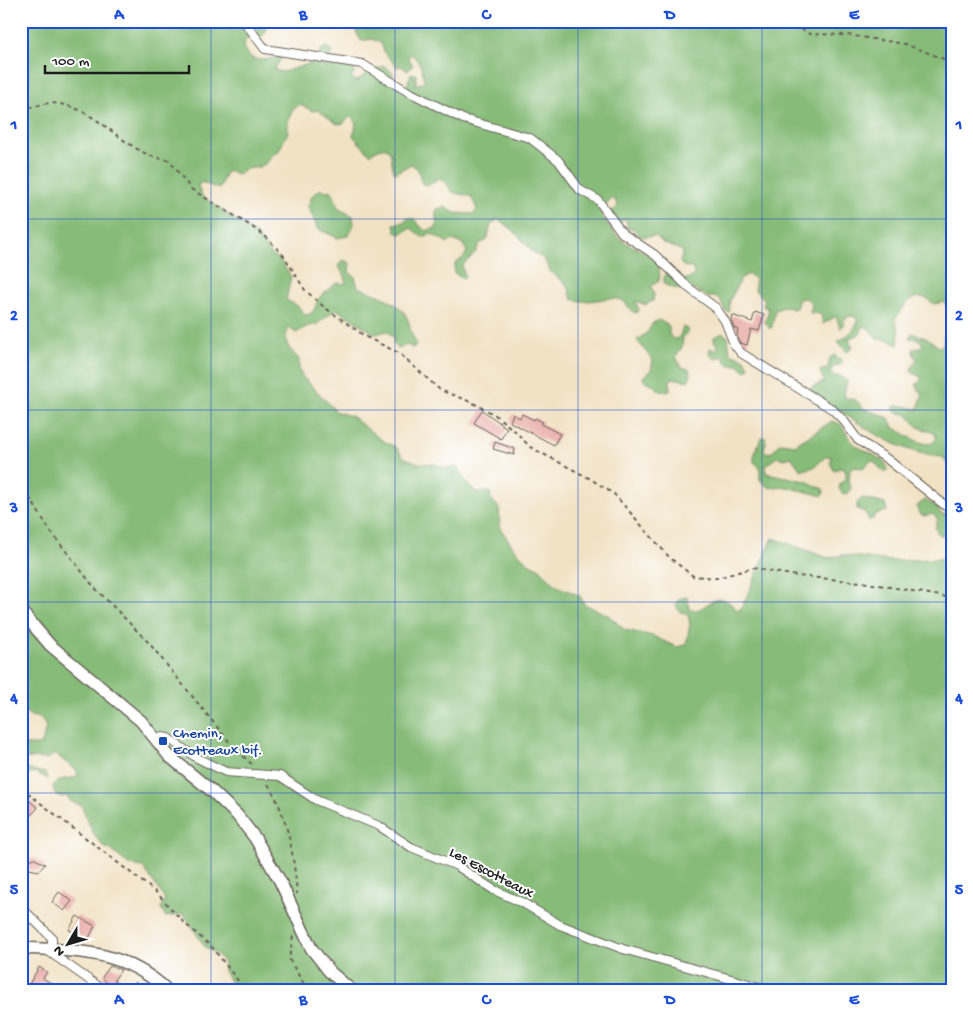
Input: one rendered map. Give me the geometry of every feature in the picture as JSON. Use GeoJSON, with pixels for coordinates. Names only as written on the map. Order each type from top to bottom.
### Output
{"type":"FeatureCollection","features":[{"type":"Feature","properties":{"kind":"street"},"geometry":{"type":"LineString","coordinates":[[244,21],[264,49],[362,64],[407,91],[463,119],[530,138],[558,160],[580,190],[598,200],[622,233],[655,255],[689,288],[716,308],[723,317],[734,344],[741,353],[837,413],[858,440],[887,459],[952,511]]}},
{"type":"Feature","properties":{"kind":"street"},"geometry":{"type":"LineString","coordinates":[[21,611],[45,640],[141,720],[169,756],[230,808],[250,830],[284,887],[299,925],[322,963],[352,991]]}},
{"type":"Feature","properties":{"kind":"street","name":"Les Escotteaux"},"geometry":{"type":"LineString","coordinates":[[156,740],[162,737],[168,738],[197,758],[226,772],[276,774],[316,800],[379,826],[411,847],[457,866],[494,890],[523,903],[554,922],[623,950],[774,991]]}},
{"type":"Feature","properties":{"kind":"street"},"geometry":{"type":"LineString","coordinates":[[21,907],[52,938],[50,949]]}},
{"type":"Feature","properties":{"kind":"street"},"geometry":{"type":"LineString","coordinates":[[21,948],[96,954],[132,964],[151,976],[168,991]]}},
{"type":"Feature","properties":{"kind":"street"},"geometry":{"type":"LineString","coordinates":[[50,949],[105,991]]}},
{"type":"Feature","properties":{"kind":"path"},"geometry":{"type":"LineString","coordinates":[[786,21],[810,34],[848,35],[905,44],[944,58],[952,64]]}},
{"type":"Feature","properties":{"kind":"path"},"geometry":{"type":"LineString","coordinates":[[21,109],[51,103],[87,113],[103,123],[138,151],[169,160],[191,190],[251,226],[267,238],[284,256],[305,290],[324,307],[366,337],[399,353],[440,390],[471,402],[494,414],[515,431],[530,447],[589,478],[614,494],[670,558],[693,576],[717,578],[753,568],[797,576],[862,582],[952,598]]}},
{"type":"Feature","properties":{"kind":"path"},"geometry":{"type":"LineString","coordinates":[[21,484],[51,532],[94,586],[149,642],[235,749],[262,774],[278,800],[284,818],[290,840],[298,901]]}},
{"type":"Feature","properties":{"kind":"path"},"geometry":{"type":"LineString","coordinates":[[21,788],[158,893],[183,922],[212,947],[246,991]]}},
{"type":"Feature","properties":{"kind":"path"},"geometry":{"type":"LineString","coordinates":[[299,925],[290,940],[289,959],[308,991]]}},
{"type":"Feature","properties":{"kind":"path"},"geometry":{"type":"LineString","coordinates":[[128,991],[137,982]]}},
{"type":"Feature","properties":{"kind":"green space"},"geometry":{"type":"Polygon","coordinates":[[[21,21],[247,21],[252,32],[257,30],[260,21],[266,21],[266,31],[262,37],[246,39],[243,47],[255,59],[265,60],[282,57],[274,70],[283,72],[312,63],[320,51],[326,47],[333,51],[332,55],[322,60],[324,67],[349,66],[355,71],[351,78],[357,81],[370,71],[384,66],[393,73],[393,76],[387,80],[405,91],[411,74],[416,74],[416,85],[424,82],[421,66],[414,57],[411,54],[408,57],[413,65],[408,71],[401,66],[397,67],[384,52],[381,43],[372,39],[361,41],[355,29],[347,26],[343,21],[952,21],[952,315],[944,302],[934,304],[926,298],[910,300],[895,319],[899,332],[898,345],[889,340],[877,339],[865,326],[861,328],[861,333],[848,339],[853,347],[847,352],[838,341],[855,328],[858,321],[854,316],[850,316],[844,319],[843,326],[840,328],[836,316],[823,324],[821,314],[810,313],[812,304],[806,298],[799,299],[796,308],[792,309],[787,306],[775,310],[770,329],[765,322],[769,309],[763,306],[765,300],[755,290],[755,279],[749,274],[741,278],[730,300],[729,312],[725,311],[717,297],[708,297],[695,290],[667,286],[664,284],[664,277],[667,273],[676,282],[693,277],[694,272],[692,268],[683,266],[680,262],[683,251],[663,243],[656,236],[640,237],[633,228],[627,229],[627,221],[623,219],[619,225],[609,211],[615,210],[618,206],[612,198],[600,209],[606,222],[622,240],[650,256],[658,266],[660,273],[659,281],[651,286],[654,295],[653,301],[645,305],[635,301],[639,310],[637,313],[619,299],[578,301],[572,299],[568,286],[550,271],[544,259],[534,253],[513,230],[498,219],[491,225],[487,240],[479,244],[476,252],[462,266],[465,278],[463,279],[454,273],[455,264],[467,252],[463,244],[453,240],[448,243],[432,234],[422,237],[411,228],[400,234],[396,232],[394,224],[404,222],[407,218],[414,219],[425,231],[436,228],[437,209],[445,207],[455,213],[473,214],[477,210],[470,196],[451,191],[448,185],[439,178],[429,185],[422,184],[418,169],[411,164],[395,173],[388,149],[379,149],[370,154],[353,136],[356,125],[353,118],[350,117],[344,123],[337,124],[318,110],[312,111],[300,104],[292,110],[288,122],[288,132],[278,152],[272,155],[267,163],[259,167],[245,169],[238,175],[231,171],[226,172],[219,189],[201,182],[198,186],[202,196],[256,234],[271,254],[280,260],[291,277],[286,300],[298,306],[305,315],[314,310],[319,298],[332,287],[338,283],[346,283],[345,276],[338,266],[343,260],[350,263],[349,272],[355,277],[358,287],[388,300],[401,309],[406,316],[417,344],[413,348],[407,345],[398,348],[393,343],[394,338],[387,331],[375,334],[336,309],[316,325],[308,326],[296,333],[289,328],[286,341],[299,359],[299,370],[302,376],[337,412],[351,416],[380,439],[397,448],[403,457],[418,463],[434,464],[447,468],[456,467],[460,469],[464,479],[475,492],[490,492],[491,499],[499,508],[500,528],[514,548],[528,563],[540,569],[557,586],[580,596],[584,604],[608,615],[625,630],[653,636],[676,647],[686,645],[690,624],[688,615],[679,611],[676,604],[679,599],[687,597],[689,609],[694,610],[717,599],[727,601],[737,610],[741,609],[773,538],[828,558],[842,555],[892,561],[952,558],[952,991],[243,991],[232,985],[224,971],[224,963],[218,955],[205,947],[186,917],[182,914],[166,917],[161,908],[165,899],[143,867],[129,865],[111,850],[104,847],[94,835],[81,805],[71,802],[67,796],[61,797],[55,794],[53,786],[63,779],[75,778],[78,774],[76,770],[55,754],[47,759],[25,758],[21,763],[21,745],[37,745],[42,743],[46,727],[41,718],[31,716],[21,709],[21,21]]]}},
{"type":"Feature","properties":{"kind":"green space"},"geometry":{"type":"Polygon","coordinates":[[[319,190],[332,191],[339,209],[353,216],[354,224],[348,236],[338,238],[318,229],[308,206],[312,196],[319,190]]]}},
{"type":"Feature","properties":{"kind":"green space"},"geometry":{"type":"Polygon","coordinates":[[[659,320],[669,326],[669,335],[674,339],[679,338],[683,327],[689,330],[683,337],[682,347],[676,357],[681,367],[689,369],[691,375],[688,381],[673,378],[670,380],[670,390],[665,392],[658,390],[653,384],[644,381],[643,377],[651,370],[653,361],[637,340],[647,333],[653,323],[659,320]]]}},
{"type":"Feature","properties":{"kind":"green space"},"geometry":{"type":"Polygon","coordinates":[[[723,333],[728,337],[730,353],[745,359],[749,367],[746,371],[739,365],[728,365],[723,356],[715,359],[709,354],[710,348],[717,351],[718,347],[714,337],[723,333]]]}},
{"type":"Feature","properties":{"kind":"green space"},"geometry":{"type":"Polygon","coordinates":[[[912,333],[927,338],[939,347],[943,345],[944,335],[947,336],[952,344],[952,471],[943,457],[916,452],[899,446],[875,434],[810,391],[812,387],[824,382],[820,371],[828,368],[830,358],[834,355],[842,360],[842,364],[833,367],[830,372],[833,376],[840,376],[847,381],[844,394],[846,398],[856,400],[864,409],[889,418],[893,427],[911,438],[931,444],[937,438],[934,433],[918,427],[907,414],[897,413],[893,408],[897,405],[918,409],[923,393],[919,391],[916,385],[921,380],[921,377],[910,371],[917,359],[913,349],[918,349],[923,345],[919,339],[909,338],[912,333]]]}},
{"type":"Feature","properties":{"kind":"green space"},"geometry":{"type":"Polygon","coordinates":[[[832,421],[840,424],[857,446],[884,462],[888,470],[885,473],[872,460],[863,468],[852,467],[850,469],[849,482],[851,488],[847,494],[842,493],[839,488],[840,483],[846,480],[846,471],[841,468],[834,470],[830,463],[832,457],[826,456],[815,466],[808,469],[800,469],[791,457],[785,459],[777,457],[766,465],[766,473],[806,481],[823,489],[824,493],[822,496],[782,486],[771,488],[760,480],[760,468],[754,462],[754,459],[761,438],[765,437],[765,452],[771,453],[780,443],[795,445],[832,421]]]}},
{"type":"Feature","properties":{"kind":"green space"},"geometry":{"type":"Polygon","coordinates":[[[862,498],[885,504],[887,511],[875,514],[873,519],[869,520],[865,512],[857,509],[857,503],[862,498]]]}},
{"type":"Feature","properties":{"kind":"green space"},"geometry":{"type":"Polygon","coordinates":[[[925,500],[937,507],[941,514],[952,516],[950,535],[939,535],[935,528],[938,519],[932,514],[925,516],[919,514],[917,506],[925,500]]]}},
{"type":"Feature","properties":{"kind":"green space"},"geometry":{"type":"Polygon","coordinates":[[[21,763],[27,769],[45,773],[48,779],[34,772],[21,778],[21,763]]]}},
{"type":"Feature","properties":{"kind":"building"},"geometry":{"type":"Polygon","coordinates":[[[755,312],[764,315],[759,331],[751,329],[747,345],[740,343],[737,335],[738,330],[734,328],[731,320],[732,315],[752,322],[755,312]]]}},
{"type":"Feature","properties":{"kind":"building"},"geometry":{"type":"Polygon","coordinates":[[[482,410],[507,428],[501,439],[474,423],[482,410]]]}},
{"type":"Feature","properties":{"kind":"building"},"geometry":{"type":"Polygon","coordinates":[[[513,414],[520,418],[522,414],[534,420],[535,418],[543,422],[541,424],[560,434],[554,445],[510,422],[513,414]]]}},
{"type":"Feature","properties":{"kind":"building"},"geometry":{"type":"Polygon","coordinates":[[[495,442],[515,449],[514,455],[493,449],[495,442]]]}},
{"type":"Feature","properties":{"kind":"building"},"geometry":{"type":"Polygon","coordinates":[[[30,801],[38,808],[29,817],[21,810],[30,801]]]}},
{"type":"Feature","properties":{"kind":"building"},"geometry":{"type":"Polygon","coordinates":[[[21,852],[31,860],[33,858],[45,864],[39,871],[29,869],[21,878],[21,852]]]}},
{"type":"Feature","properties":{"kind":"building"},"geometry":{"type":"Polygon","coordinates":[[[59,892],[72,901],[64,911],[52,902],[59,892]]]}},
{"type":"Feature","properties":{"kind":"building"},"geometry":{"type":"Polygon","coordinates":[[[77,916],[95,926],[88,940],[69,930],[77,916]]]}},
{"type":"Feature","properties":{"kind":"building"},"geometry":{"type":"Polygon","coordinates":[[[110,966],[121,970],[114,980],[123,991],[114,991],[102,977],[110,966]]]}},
{"type":"Feature","properties":{"kind":"building"},"geometry":{"type":"Polygon","coordinates":[[[39,967],[47,972],[43,978],[52,984],[47,991],[25,991],[39,967]]]}},
{"type":"Feature","properties":{"kind":"place","name":"Chemin, Ecotteaux bif."},"geometry":{"type":"Point","coordinates":[163,741]}}]}
